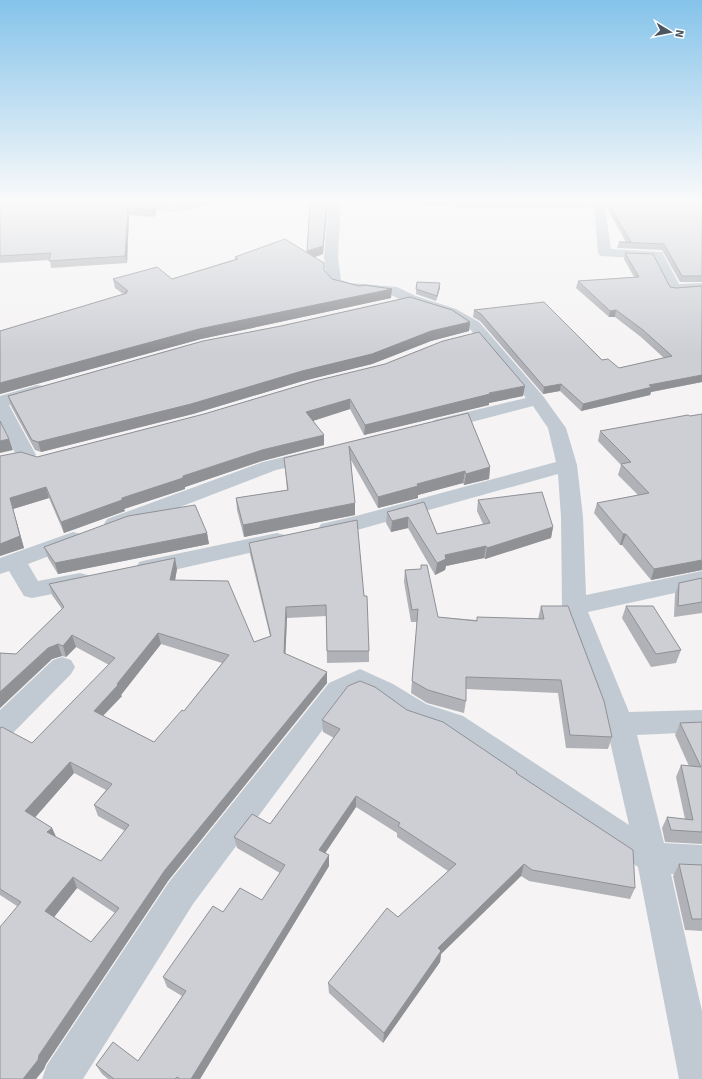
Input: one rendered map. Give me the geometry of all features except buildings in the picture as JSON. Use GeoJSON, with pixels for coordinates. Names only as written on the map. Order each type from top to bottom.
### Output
{"type":"FeatureCollection","features":[{"type":"Feature","properties":{"kind":"street"},"geometry":{"type":"LineString","coordinates":[[331,252],[334,282],[348,287],[392,290],[411,299],[451,312],[474,325],[474,337],[537,400],[557,428],[567,465],[572,517],[574,606],[620,724],[652,858],[698,1079]]}},
{"type":"Feature","properties":{"kind":"street"},"geometry":{"type":"LineString","coordinates":[[606,252],[657,255],[674,289],[702,287]]}},
{"type":"Feature","properties":{"kind":"street"},"geometry":{"type":"LineString","coordinates":[[388,304],[411,299]]}},
{"type":"Feature","properties":{"kind":"street"},"geometry":{"type":"LineString","coordinates":[[6,459],[33,457],[0,403],[49,387]]}},
{"type":"Feature","properties":{"kind":"street"},"geometry":{"type":"LineString","coordinates":[[423,428],[537,400]]}},
{"type":"Feature","properties":{"kind":"street"},"geometry":{"type":"LineString","coordinates":[[102,577],[32,590],[8,564],[270,466],[331,451]]}},
{"type":"Feature","properties":{"kind":"street"},"geometry":{"type":"LineString","coordinates":[[125,572],[357,523],[567,465]]}},
{"type":"Feature","properties":{"kind":"street"},"geometry":{"type":"LineString","coordinates":[[574,606],[702,579]]}},
{"type":"Feature","properties":{"kind":"street"},"geometry":{"type":"LineString","coordinates":[[0,728],[62,668]]}},
{"type":"Feature","properties":{"kind":"street"},"geometry":{"type":"LineString","coordinates":[[61,1079],[180,892],[338,690],[360,680],[384,691],[417,713],[453,724],[652,858],[702,860]]}},
{"type":"Feature","properties":{"kind":"street"},"geometry":{"type":"LineString","coordinates":[[620,724],[702,721]]}}]}
